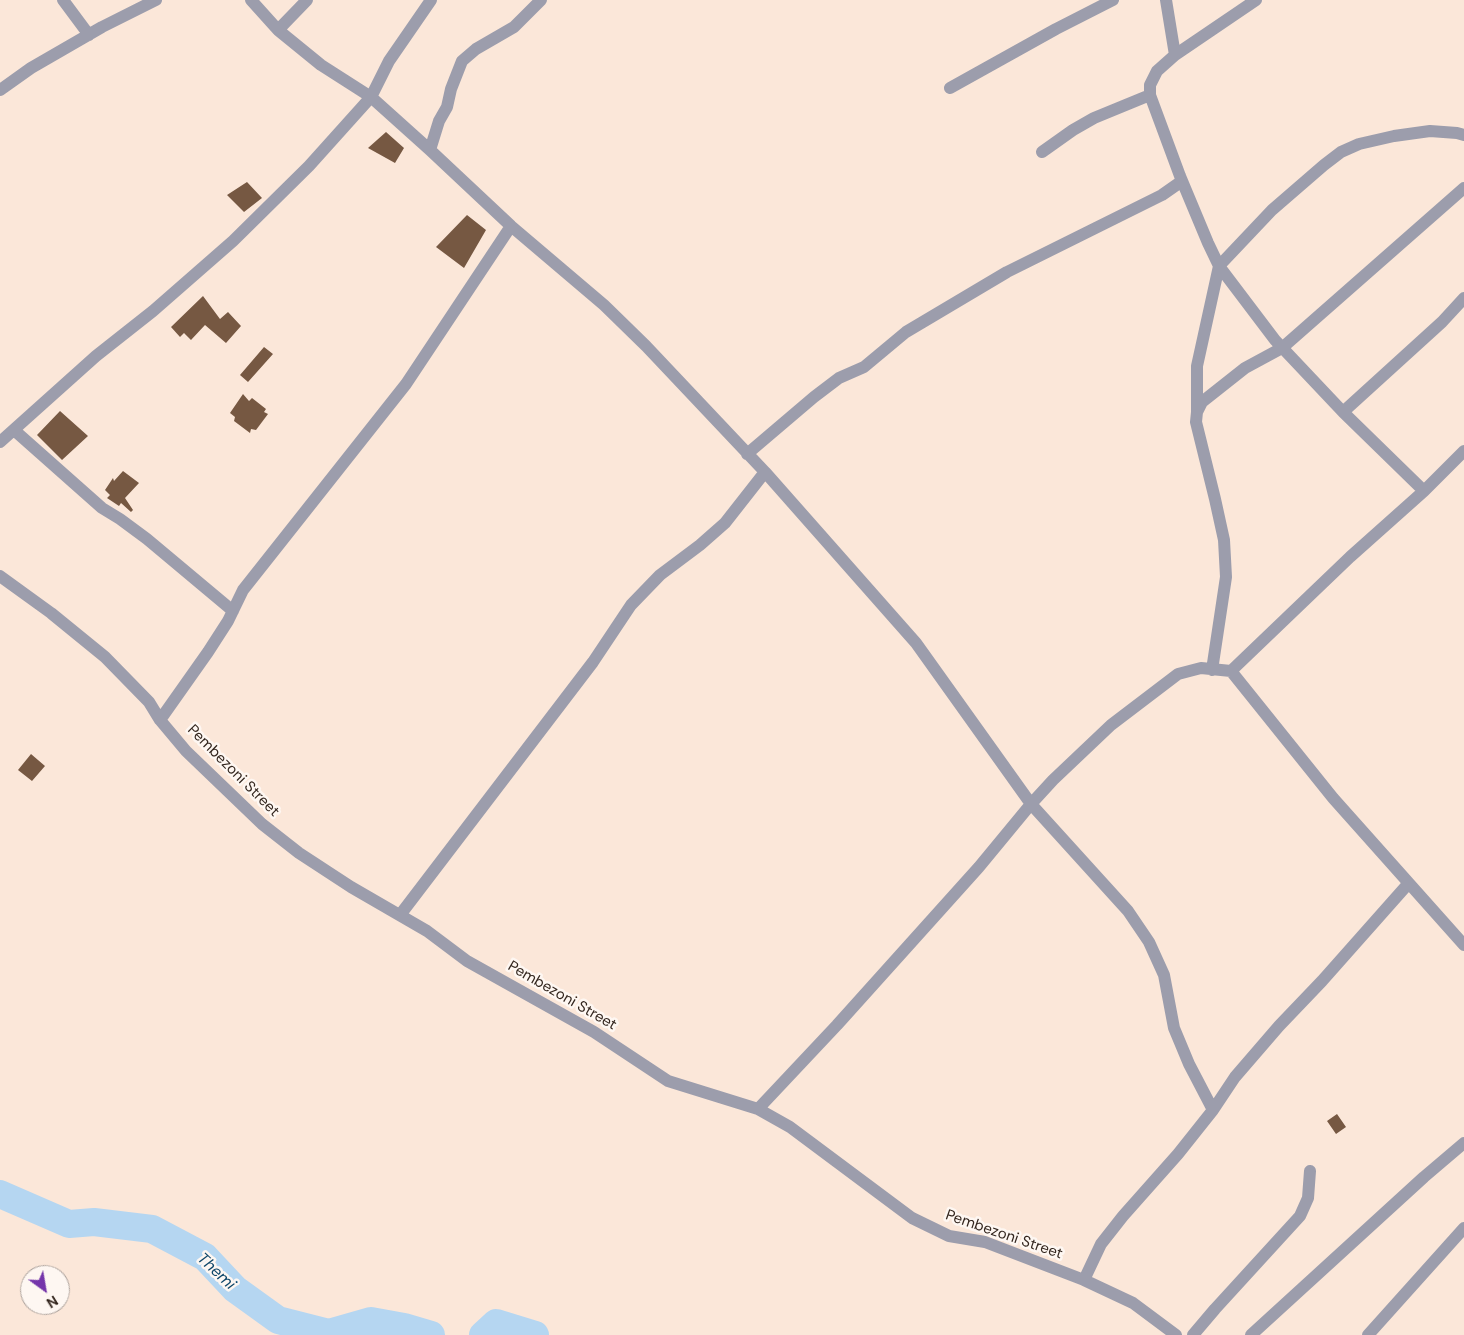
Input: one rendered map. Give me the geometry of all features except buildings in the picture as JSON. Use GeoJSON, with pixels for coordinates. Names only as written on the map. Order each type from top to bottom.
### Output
{"type":"FeatureCollection","features":[{"type":"Feature","properties":{"kind":"street"},"geometry":{"type":"LineString","coordinates":[[63,0],[90,35]]}},
{"type":"Feature","properties":{"kind":"street"},"geometry":{"type":"LineString","coordinates":[[0,90],[31,68],[156,0]]}},
{"type":"Feature","properties":{"kind":"street"},"geometry":{"type":"LineString","coordinates":[[251,0],[278,30],[321,65],[371,97],[511,226],[604,305],[646,346],[765,472],[916,643],[1031,804],[1128,911],[1149,942],[1164,975],[1174,1028],[1189,1064],[1213,1110]]}},
{"type":"Feature","properties":{"kind":"street"},"geometry":{"type":"LineString","coordinates":[[278,30],[307,0]]}},
{"type":"Feature","properties":{"kind":"street"},"geometry":{"type":"LineString","coordinates":[[0,442],[96,356],[153,311],[233,241],[309,166],[371,97],[389,61],[431,0]]}},
{"type":"Feature","properties":{"kind":"street"},"geometry":{"type":"LineString","coordinates":[[430,150],[462,61],[476,49],[514,27],[541,0]]}},
{"type":"Feature","properties":{"kind":"street"},"geometry":{"type":"LineString","coordinates":[[950,88],[1113,0]]}},
{"type":"Feature","properties":{"kind":"street"},"geometry":{"type":"LineString","coordinates":[[1166,0],[1175,55]]}},
{"type":"Feature","properties":{"kind":"street"},"geometry":{"type":"LineString","coordinates":[[1256,0],[1175,55],[1157,71],[1150,85],[1150,95],[1182,181],[1219,266],[1282,348],[1343,412],[1424,491]]}},
{"type":"Feature","properties":{"kind":"street"},"geometry":{"type":"LineString","coordinates":[[1042,152],[1094,118],[1150,95]]}},
{"type":"Feature","properties":{"kind":"street"},"geometry":{"type":"LineString","coordinates":[[1212,670],[1226,577],[1224,540],[1196,422],[1197,366],[1219,266],[1272,210],[1324,164],[1342,152],[1359,144],[1394,136],[1430,131],[1464,135]]}},
{"type":"Feature","properties":{"kind":"street"},"geometry":{"type":"LineString","coordinates":[[747,454],[814,397],[840,378],[864,367],[906,332],[1007,272],[1162,195],[1182,181]]}},
{"type":"Feature","properties":{"kind":"street"},"geometry":{"type":"LineString","coordinates":[[1197,412],[1202,402],[1245,368],[1282,348],[1464,188]]}},
{"type":"Feature","properties":{"kind":"street"},"geometry":{"type":"LineString","coordinates":[[160,720],[208,652],[233,611],[243,590],[406,384],[511,226]]}},
{"type":"Feature","properties":{"kind":"street"},"geometry":{"type":"LineString","coordinates":[[1343,412],[1442,322],[1464,298]]}},
{"type":"Feature","properties":{"kind":"street"},"geometry":{"type":"LineString","coordinates":[[14,430],[102,508],[147,539],[233,611]]}},
{"type":"Feature","properties":{"kind":"street"},"geometry":{"type":"LineString","coordinates":[[1231,672],[1350,557],[1424,491],[1464,451]]}},
{"type":"Feature","properties":{"kind":"street"},"geometry":{"type":"LineString","coordinates":[[400,915],[593,662],[631,605],[660,575],[700,545],[725,522],[765,472]]}},
{"type":"Feature","properties":{"kind":"street","name":"Pembezoni Street"},"geometry":{"type":"LineString","coordinates":[[0,576],[51,613],[105,657],[149,702],[160,720],[186,750],[262,824],[299,853],[351,887],[427,931],[467,961],[594,1032],[668,1081],[758,1110],[790,1127],[878,1190],[912,1218],[950,1236],[985,1242],[1084,1280],[1133,1303],[1176,1335]]}},
{"type":"Feature","properties":{"kind":"street"},"geometry":{"type":"LineString","coordinates":[[758,1110],[960,888],[1053,780],[1111,725],[1178,674],[1201,668],[1231,672],[1333,798],[1464,946]]}},
{"type":"Feature","properties":{"kind":"street"},"geometry":{"type":"LineString","coordinates":[[1084,1280],[1101,1244],[1178,1154],[1213,1110],[1235,1077],[1408,884]]}},
{"type":"Feature","properties":{"kind":"street"},"geometry":{"type":"LineString","coordinates":[[1251,1335],[1464,1143]]}},
{"type":"Feature","properties":{"kind":"street"},"geometry":{"type":"LineString","coordinates":[[1193,1335],[1300,1216],[1308,1198],[1310,1172]]}},
{"type":"Feature","properties":{"kind":"street"},"geometry":{"type":"LineString","coordinates":[[1368,1335],[1464,1228]]}},
{"type":"Feature","properties":{"kind":"waterway","name":"Themi"},"geometry":{"type":"LineString","coordinates":[[0,1194],[69,1224],[94,1222],[152,1229],[205,1257],[235,1289],[278,1320],[329,1333],[371,1321],[404,1327],[431,1335]]}},
{"type":"Feature","properties":{"kind":"waterway","name":"Themi"},"geometry":{"type":"LineString","coordinates":[[483,1335],[496,1323],[535,1335]]}}]}
